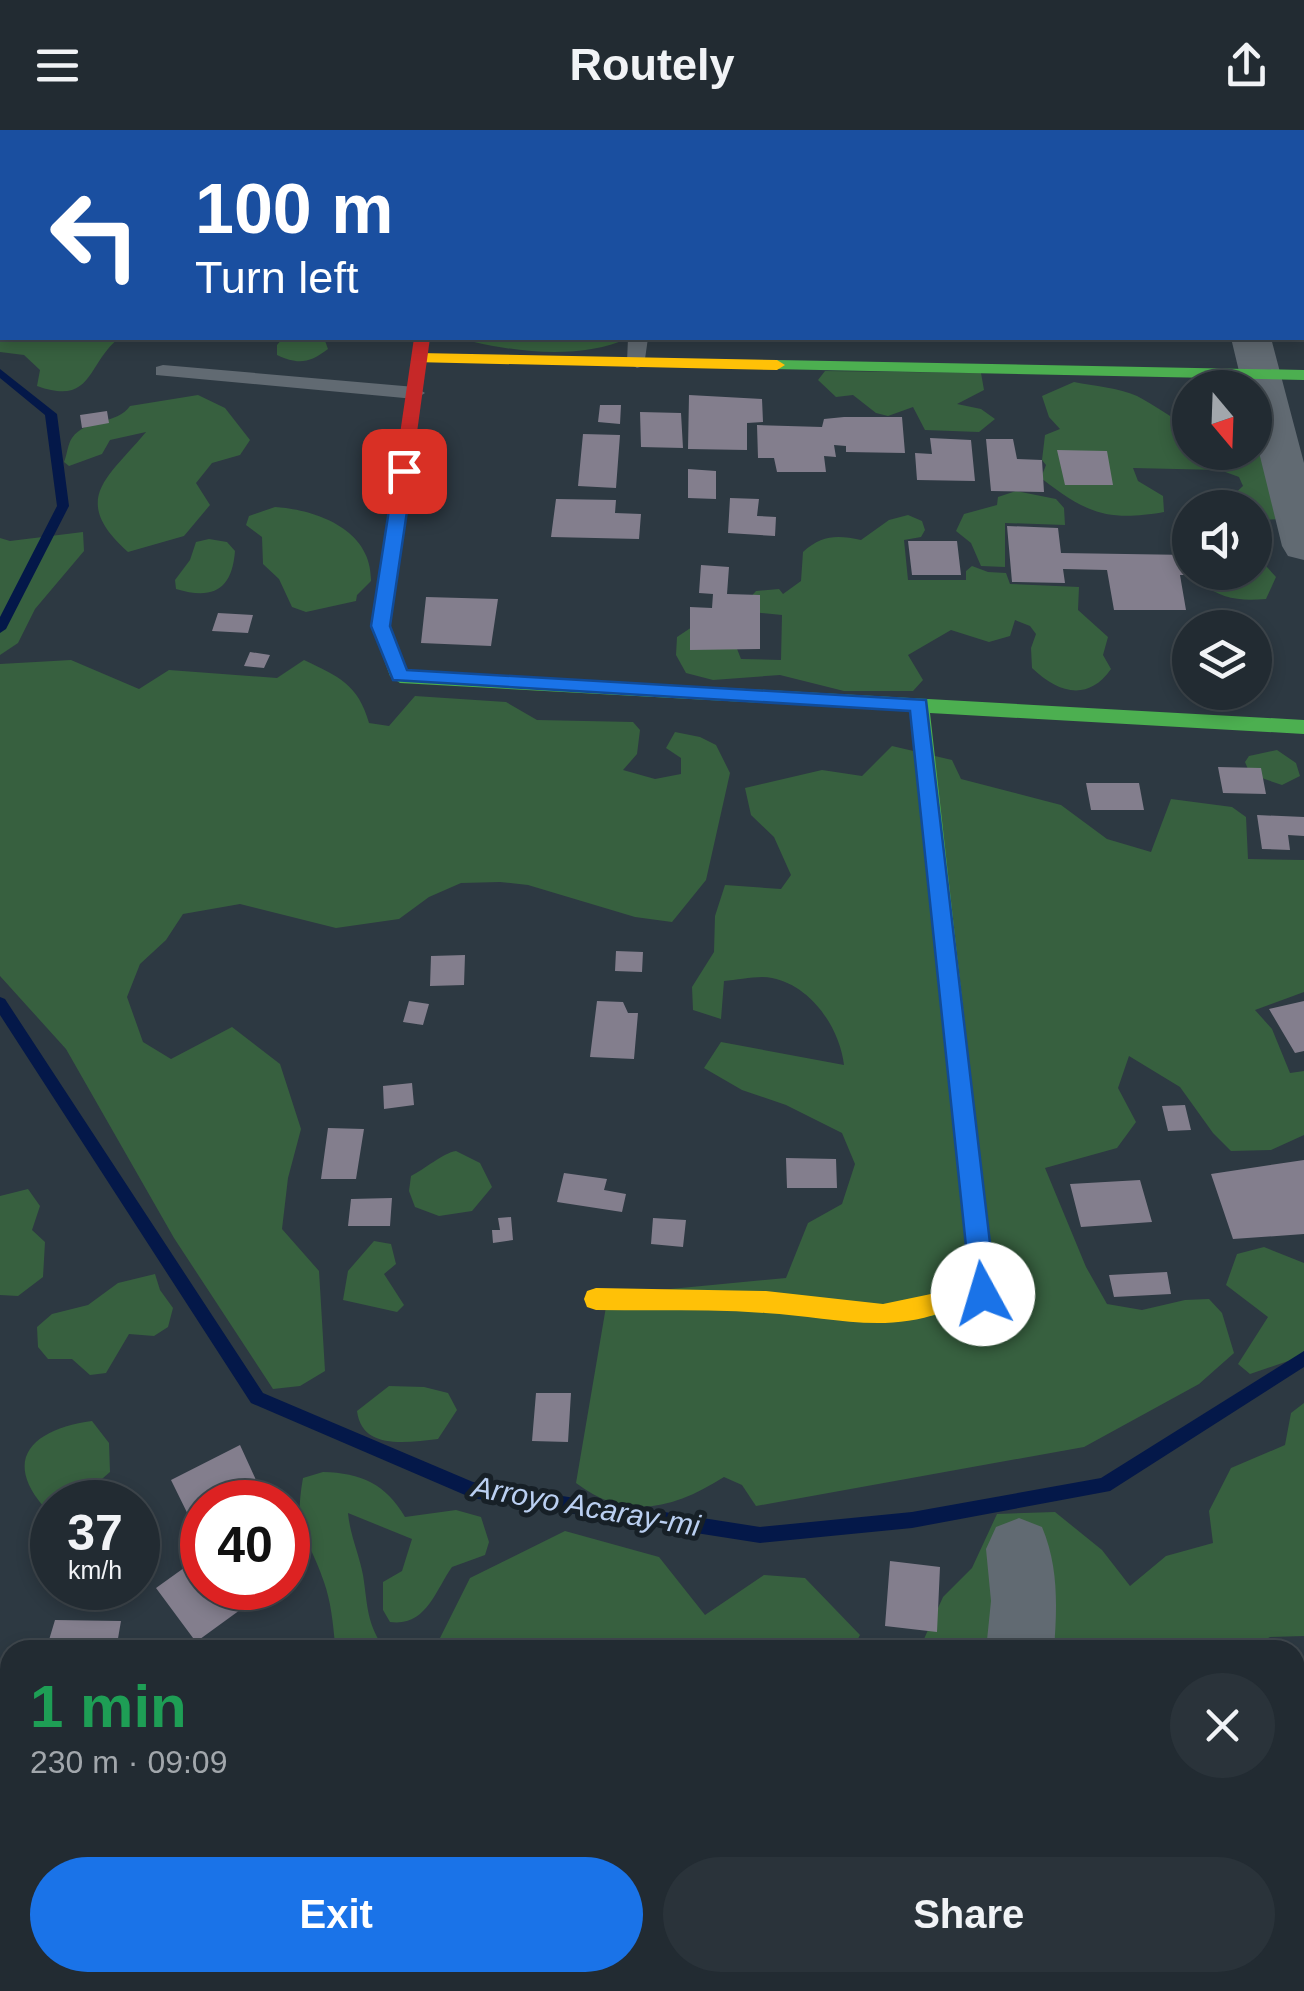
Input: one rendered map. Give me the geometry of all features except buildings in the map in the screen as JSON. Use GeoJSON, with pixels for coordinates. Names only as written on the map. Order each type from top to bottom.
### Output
{"type":"FeatureCollection","features":[{"type":"Feature","properties":{"kind":"street"},"geometry":{"type":"LineString","coordinates":[[1304,375],[1255,356],[638,362],[421,348],[381,626],[400,676],[1304,727]]}},
{"type":"Feature","properties":{"kind":"street"},"geometry":{"type":"LineString","coordinates":[[1255,356],[1304,546]]}},
{"type":"Feature","properties":{"kind":"street"},"geometry":{"type":"LineString","coordinates":[[596,1299],[766,1302],[883,1315],[983,1294],[919,705]]}},
{"type":"Feature","properties":{"kind":"street"},"geometry":{"type":"LineString","coordinates":[[1019,1550],[1024,1601],[1021,1640]]}},
{"type":"Feature","properties":{"kind":"lane"},"geometry":{"type":"LineString","coordinates":[[638,340],[638,362]]}},
{"type":"Feature","properties":{"kind":"lane"},"geometry":{"type":"LineString","coordinates":[[162,371],[415,393]]}},
{"type":"Feature","properties":{"kind":"green space"},"geometry":{"type":"Polygon","coordinates":[[[0,340],[117,340],[87,380],[69,391],[37,386],[40,370],[24,355],[0,352],[0,340]]]}},
{"type":"Feature","properties":{"kind":"green space"},"geometry":{"type":"Polygon","coordinates":[[[281,340],[325,340],[328,349],[309,360],[298,361],[277,355],[281,340]]]}},
{"type":"Feature","properties":{"kind":"green space"},"geometry":{"type":"Polygon","coordinates":[[[624,340],[592,349],[552,352],[474,342],[624,340]]]}},
{"type":"Feature","properties":{"kind":"green space"},"geometry":{"type":"Polygon","coordinates":[[[825,371],[981,373],[984,390],[957,404],[981,409],[995,419],[979,432],[925,430],[913,407],[888,416],[876,413],[853,395],[836,397],[818,380],[825,371]]]}},
{"type":"Feature","properties":{"kind":"green space"},"geometry":{"type":"Polygon","coordinates":[[[1074,382],[1137,396],[1172,416],[1172,469],[1133,468],[1138,481],[1163,496],[1164,512],[1127,516],[1098,512],[1041,478],[1046,465],[1042,460],[1045,435],[1060,429],[1049,417],[1042,396],[1074,382]]]}},
{"type":"Feature","properties":{"kind":"green space"},"geometry":{"type":"Polygon","coordinates":[[[198,395],[225,408],[250,440],[240,455],[212,463],[196,483],[210,505],[184,536],[128,552],[110,534],[98,503],[108,476],[146,432],[110,440],[102,454],[69,466],[64,462],[71,440],[85,427],[117,416],[130,406],[198,395]]]}},
{"type":"Feature","properties":{"kind":"green space"},"geometry":{"type":"Polygon","coordinates":[[[1220,470],[1270,470],[1283,519],[1272,519],[1272,490],[1239,490],[1243,486],[1239,477],[1220,470]]]}},
{"type":"Feature","properties":{"kind":"green space"},"geometry":{"type":"Polygon","coordinates":[[[1016,491],[1056,499],[1064,508],[1065,525],[1005,523],[1005,567],[981,566],[971,543],[956,531],[964,514],[997,505],[998,497],[1016,491]]]}},
{"type":"Feature","properties":{"kind":"green space"},"geometry":{"type":"Polygon","coordinates":[[[275,507],[325,518],[352,536],[369,563],[371,581],[356,601],[306,612],[292,607],[279,579],[263,564],[262,537],[246,525],[249,516],[275,507]]]}},
{"type":"Feature","properties":{"kind":"green space"},"geometry":{"type":"Polygon","coordinates":[[[908,515],[922,521],[925,530],[921,537],[904,540],[908,580],[966,580],[966,571],[972,566],[1006,573],[1010,584],[1079,587],[1078,610],[1108,637],[1103,655],[1111,669],[1083,690],[1052,683],[1032,668],[1031,648],[1036,634],[1030,626],[1015,620],[1010,636],[989,642],[951,630],[908,655],[923,680],[913,691],[844,691],[780,675],[713,680],[686,673],[676,655],[677,637],[695,625],[734,641],[741,659],[781,660],[782,615],[752,612],[748,600],[756,591],[779,589],[783,594],[801,581],[803,552],[817,542],[837,537],[861,540],[889,520],[908,515]]]}},
{"type":"Feature","properties":{"kind":"green space"},"geometry":{"type":"Polygon","coordinates":[[[83,532],[84,551],[35,609],[18,643],[0,655],[0,538],[10,541],[83,532]]]}},
{"type":"Feature","properties":{"kind":"green space"},"geometry":{"type":"Polygon","coordinates":[[[196,542],[227,542],[235,551],[225,583],[210,592],[176,589],[175,580],[190,560],[196,542]]]}},
{"type":"Feature","properties":{"kind":"green space"},"geometry":{"type":"Polygon","coordinates":[[[1212,590],[1270,590],[1266,599],[1247,600],[1212,590]]]}},
{"type":"Feature","properties":{"kind":"green space"},"geometry":{"type":"Polygon","coordinates":[[[71,660],[139,689],[169,670],[277,678],[304,660],[346,683],[359,699],[369,723],[389,726],[415,696],[506,702],[537,720],[633,722],[640,730],[637,754],[623,770],[655,779],[681,774],[681,758],[666,748],[675,732],[716,745],[730,773],[706,880],[672,922],[635,917],[528,885],[461,883],[429,897],[399,919],[336,928],[240,904],[183,914],[166,940],[140,964],[127,997],[143,1042],[171,1059],[232,1027],[280,1064],[301,1129],[288,1178],[282,1229],[319,1271],[325,1371],[300,1386],[273,1389],[174,1238],[66,1049],[0,976],[0,664],[71,660]]]}},
{"type":"Feature","properties":{"kind":"green space"},"geometry":{"type":"Polygon","coordinates":[[[892,746],[952,760],[961,779],[1061,805],[1107,839],[1151,852],[1171,799],[1232,807],[1246,817],[1248,859],[1304,860],[1304,992],[1255,1010],[1272,1029],[1290,1073],[1304,1071],[1304,1135],[1271,1150],[1231,1151],[1180,1087],[1129,1056],[1118,1088],[1136,1122],[1117,1148],[1045,1168],[1086,1267],[1107,1304],[1142,1310],[1209,1299],[1222,1313],[1234,1353],[1199,1384],[1084,1447],[756,1506],[742,1485],[724,1477],[669,1503],[614,1503],[576,1483],[608,1295],[786,1278],[808,1223],[842,1204],[855,1164],[842,1133],[786,1105],[742,1090],[704,1068],[721,1042],[844,1065],[837,1037],[822,1011],[800,990],[786,983],[761,977],[724,981],[721,1019],[693,1010],[692,987],[714,952],[715,916],[725,885],[781,889],[791,875],[774,837],[751,815],[745,788],[822,770],[862,776],[892,746]]]}},
{"type":"Feature","properties":{"kind":"green space"},"geometry":{"type":"Polygon","coordinates":[[[1277,750],[1296,763],[1300,776],[1282,785],[1250,774],[1245,762],[1249,756],[1277,750]]]}},
{"type":"Feature","properties":{"kind":"green space"},"geometry":{"type":"Polygon","coordinates":[[[456,1151],[480,1163],[492,1187],[472,1211],[439,1216],[415,1207],[409,1191],[411,1176],[456,1151]]]}},
{"type":"Feature","properties":{"kind":"green space"},"geometry":{"type":"Polygon","coordinates":[[[28,1189],[40,1206],[32,1230],[45,1242],[43,1277],[18,1296],[0,1295],[0,1196],[28,1189]]]}},
{"type":"Feature","properties":{"kind":"green space"},"geometry":{"type":"Polygon","coordinates":[[[374,1241],[391,1244],[396,1264],[384,1274],[404,1305],[397,1312],[343,1300],[348,1271],[374,1241]]]}},
{"type":"Feature","properties":{"kind":"green space"},"geometry":{"type":"Polygon","coordinates":[[[1264,1247],[1304,1263],[1304,1351],[1294,1359],[1250,1374],[1238,1364],[1268,1317],[1226,1285],[1237,1254],[1264,1247]]]}},
{"type":"Feature","properties":{"kind":"green space"},"geometry":{"type":"Polygon","coordinates":[[[155,1274],[160,1290],[173,1308],[168,1327],[154,1336],[129,1334],[106,1373],[90,1375],[72,1359],[48,1359],[38,1347],[37,1327],[52,1314],[88,1305],[118,1283],[155,1274]]]}},
{"type":"Feature","properties":{"kind":"green space"},"geometry":{"type":"Polygon","coordinates":[[[389,1386],[424,1387],[448,1393],[457,1410],[438,1439],[388,1441],[368,1433],[357,1411],[389,1386]]]}},
{"type":"Feature","properties":{"kind":"green space"},"geometry":{"type":"Polygon","coordinates":[[[1304,1403],[1304,1636],[1265,1640],[924,1640],[943,1597],[972,1568],[997,1514],[1055,1512],[1102,1550],[1130,1586],[1166,1556],[1213,1543],[1209,1511],[1231,1468],[1285,1445],[1291,1413],[1304,1403]]]}},
{"type":"Feature","properties":{"kind":"green space"},"geometry":{"type":"Polygon","coordinates":[[[92,1421],[109,1443],[110,1472],[101,1480],[30,1480],[30,1485],[25,1472],[32,1447],[56,1430],[92,1421]]]}},
{"type":"Feature","properties":{"kind":"green space"},"geometry":{"type":"Polygon","coordinates":[[[323,1472],[361,1478],[390,1496],[405,1517],[456,1510],[481,1517],[489,1542],[485,1555],[452,1567],[421,1613],[402,1622],[390,1622],[383,1610],[383,1582],[402,1571],[412,1539],[348,1513],[371,1622],[379,1640],[334,1640],[326,1590],[310,1547],[310,1480],[303,1480],[323,1472]]]}},
{"type":"Feature","properties":{"kind":"green space"},"geometry":{"type":"Polygon","coordinates":[[[565,1531],[659,1557],[705,1615],[764,1575],[805,1578],[860,1635],[857,1640],[439,1640],[470,1578],[565,1531]]]}},
{"type":"Feature","properties":{"kind":"waterway","name":"Arroyo Acaray-mi"},"geometry":{"type":"LineString","coordinates":[[0,372],[51,414],[63,506],[0,629]]}},
{"type":"Feature","properties":{"kind":"waterway","name":"Arroyo Acaray-mi"},"geometry":{"type":"LineString","coordinates":[[0,1003],[257,1398],[472,1490],[760,1535],[912,1520],[1104,1485],[1304,1358]]}},
{"type":"Feature","properties":{"kind":"traffic: fast"},"geometry":{"type":"LineString","coordinates":[[777,365],[1304,375]]}},
{"type":"Feature","properties":{"kind":"traffic: fast"},"geometry":{"type":"LineString","coordinates":[[387,585],[381,627],[400,676],[1304,727]]}},
{"type":"Feature","properties":{"kind":"traffic: fast"},"geometry":{"type":"LineString","coordinates":[[919,705],[983,1294],[931,1305]]}},
{"type":"Feature","properties":{"kind":"traffic: slow"},"geometry":{"type":"LineString","coordinates":[[419,358],[777,365]]}},
{"type":"Feature","properties":{"kind":"traffic: slow"},"geometry":{"type":"LineString","coordinates":[[596,1299],[766,1302],[883,1315],[931,1305]]}},
{"type":"Feature","properties":{"kind":"traffic: jam"},"geometry":{"type":"LineString","coordinates":[[387,585],[422,340]]}},
{"type":"Feature","properties":{"kind":"route"},"geometry":{"type":"LineString","coordinates":[[404,471],[381,626],[400,676],[919,705],[983,1294]]}}]}
